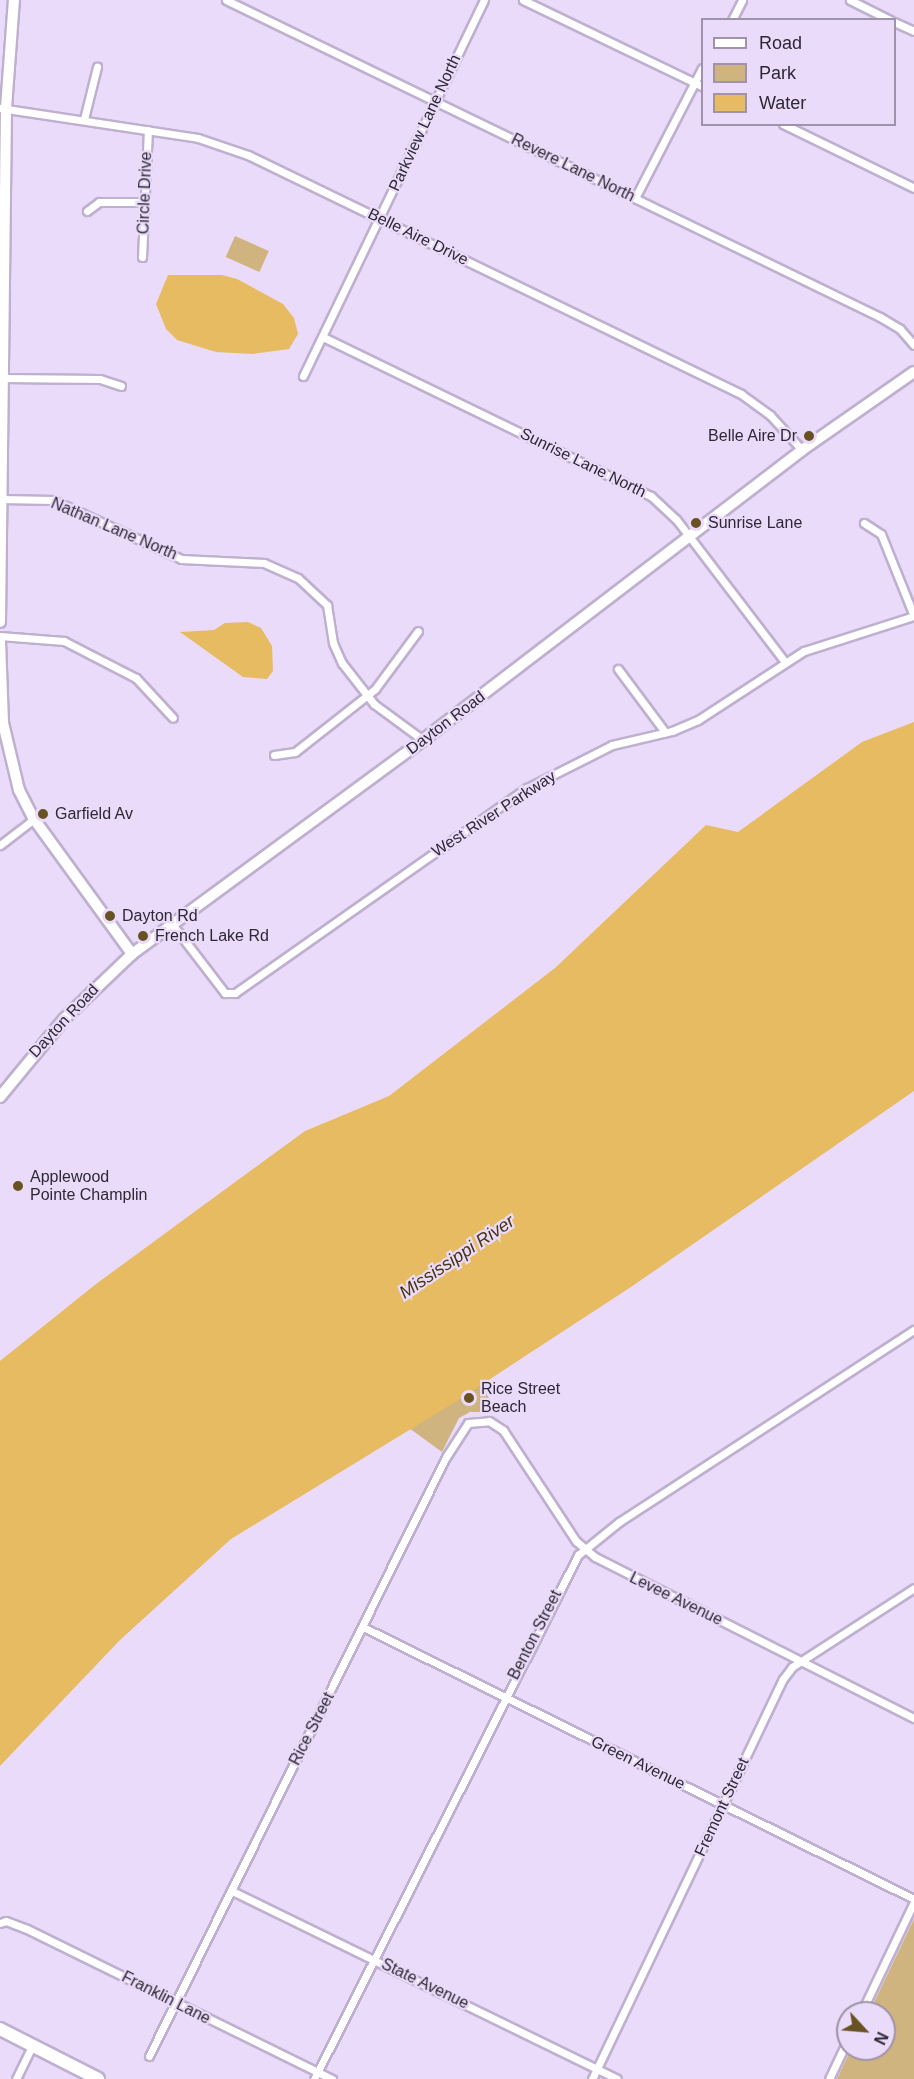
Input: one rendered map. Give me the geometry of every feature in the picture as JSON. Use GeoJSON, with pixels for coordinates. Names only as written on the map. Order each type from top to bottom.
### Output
{"type":"FeatureCollection","features":[{"type":"Feature","properties":{"kind":"highway"},"geometry":{"type":"LineString","coordinates":[[0,2029],[98,2079]]}},
{"type":"Feature","properties":{"kind":"main road"},"geometry":{"type":"LineString","coordinates":[[0,622],[3,108],[15,0]]}},
{"type":"Feature","properties":{"kind":"main road","name":"Dayton Road"},"geometry":{"type":"LineString","coordinates":[[0,1097],[64,1019],[132,954],[423,740],[802,450],[914,372]]}},
{"type":"Feature","properties":{"kind":"main road"},"geometry":{"type":"LineString","coordinates":[[0,638],[9,758],[34,819],[132,954]]}},
{"type":"Feature","properties":{"kind":"street","name":"Revere Lane North"},"geometry":{"type":"LineString","coordinates":[[226,0],[880,317],[900,329],[914,345]]}},
{"type":"Feature","properties":{"kind":"street","name":"Parkview Lane North"},"geometry":{"type":"LineString","coordinates":[[303,376],[484,0]]}},
{"type":"Feature","properties":{"kind":"street"},"geometry":{"type":"LineString","coordinates":[[522,0],[701,85]]}},
{"type":"Feature","properties":{"kind":"street"},"geometry":{"type":"LineString","coordinates":[[733,18],[742,0]]}},
{"type":"Feature","properties":{"kind":"street"},"geometry":{"type":"LineString","coordinates":[[850,0],[886,18]]}},
{"type":"Feature","properties":{"kind":"street"},"geometry":{"type":"LineString","coordinates":[[896,22],[914,31]]}},
{"type":"Feature","properties":{"kind":"street"},"geometry":{"type":"LineString","coordinates":[[84,119],[97,67]]}},
{"type":"Feature","properties":{"kind":"street"},"geometry":{"type":"LineString","coordinates":[[635,198],[701,70]]}},
{"type":"Feature","properties":{"kind":"street","name":"Belle Aire Drive"},"geometry":{"type":"LineString","coordinates":[[3,108],[198,138],[248,155],[741,394],[770,415],[802,450]]}},
{"type":"Feature","properties":{"kind":"street"},"geometry":{"type":"LineString","coordinates":[[787,126],[914,188]]}},
{"type":"Feature","properties":{"kind":"street","name":"Circle Drive"},"geometry":{"type":"LineString","coordinates":[[142,257],[147,130]]}},
{"type":"Feature","properties":{"kind":"street"},"geometry":{"type":"LineString","coordinates":[[87,211],[99,202],[144,202]]}},
{"type":"Feature","properties":{"kind":"street","name":"Sunrise Lane North"},"geometry":{"type":"LineString","coordinates":[[323,337],[636,487],[663,505],[785,662]]}},
{"type":"Feature","properties":{"kind":"street"},"geometry":{"type":"LineString","coordinates":[[3,378],[100,379],[121,386]]}},
{"type":"Feature","properties":{"kind":"street","name":"Nathan Lane North"},"geometry":{"type":"LineString","coordinates":[[1,500],[53,500],[181,559],[264,562],[298,578],[327,605],[337,653],[368,695],[423,740]]}},
{"type":"Feature","properties":{"kind":"street"},"geometry":{"type":"LineString","coordinates":[[864,523],[881,534],[914,616]]}},
{"type":"Feature","properties":{"kind":"street","name":"West River Parkway"},"geometry":{"type":"LineString","coordinates":[[172,924],[225,993],[235,993],[527,788],[612,745],[665,732],[698,720],[785,662],[820,645],[914,616]]}},
{"type":"Feature","properties":{"kind":"street"},"geometry":{"type":"LineString","coordinates":[[274,755],[295,752],[368,695],[418,632]]}},
{"type":"Feature","properties":{"kind":"street"},"geometry":{"type":"LineString","coordinates":[[0,638],[64,641],[136,678],[173,718]]}},
{"type":"Feature","properties":{"kind":"street"},"geometry":{"type":"LineString","coordinates":[[618,669],[665,732]]}},
{"type":"Feature","properties":{"kind":"street"},"geometry":{"type":"LineString","coordinates":[[0,845],[34,819]]}},
{"type":"Feature","properties":{"kind":"street","name":"Benton Street"},"geometry":{"type":"LineString","coordinates":[[316,2076],[504,1696],[574,1561],[584,1549],[619,1522],[914,1330]]}},
{"type":"Feature","properties":{"kind":"street","name":"Levee Avenue"},"geometry":{"type":"LineString","coordinates":[[489,1420],[503,1430],[584,1549],[630,1576],[914,1718]]}},
{"type":"Feature","properties":{"kind":"street","name":"Rice Street"},"geometry":{"type":"LineString","coordinates":[[148,2056],[461,1430],[468,1423],[489,1420]]}},
{"type":"Feature","properties":{"kind":"street","name":"Fremont Street"},"geometry":{"type":"LineString","coordinates":[[592,2079],[783,1678],[801,1661],[914,1588]]}},
{"type":"Feature","properties":{"kind":"street","name":"Green Avenue"},"geometry":{"type":"LineString","coordinates":[[363,1627],[914,1900]]}},
{"type":"Feature","properties":{"kind":"street","name":"State Avenue"},"geometry":{"type":"LineString","coordinates":[[232,1891],[617,2079]]}},
{"type":"Feature","properties":{"kind":"street"},"geometry":{"type":"LineString","coordinates":[[867,2001],[914,1900]]}},
{"type":"Feature","properties":{"kind":"street","name":"Franklin Lane"},"geometry":{"type":"LineString","coordinates":[[0,1923],[6,1921],[27,1929],[316,2076],[332,2079]]}},
{"type":"Feature","properties":{"kind":"street"},"geometry":{"type":"LineString","coordinates":[[16,2079],[32,2046]]}},
{"type":"Feature","properties":{"kind":"street"},"geometry":{"type":"LineString","coordinates":[[829,2079],[838,2061]]}},
{"type":"Feature","properties":{"kind":"green space"},"geometry":{"type":"Polygon","coordinates":[[[235,236],[269,251],[259,272],[226,257],[235,236]]]}},
{"type":"Feature","properties":{"kind":"green space"},"geometry":{"type":"Polygon","coordinates":[[[480,1383],[490,1400],[490,1412],[470,1412],[459,1418],[442,1452],[409,1428],[480,1383]]]}},
{"type":"Feature","properties":{"kind":"green space"},"geometry":{"type":"Polygon","coordinates":[[[914,1919],[914,2079],[837,2079],[845,2061],[896,2061],[896,2001],[875,2001],[914,1919]]]}},
{"type":"Feature","properties":{"kind":"water"},"geometry":{"type":"Polygon","coordinates":[[[168,275],[222,275],[237,279],[283,304],[294,318],[298,334],[289,349],[253,354],[216,352],[177,340],[166,329],[156,304],[168,275]]]}},
{"type":"Feature","properties":{"kind":"water"},"geometry":{"type":"Polygon","coordinates":[[[248,622],[261,628],[272,646],[273,671],[267,679],[243,677],[180,632],[214,630],[225,623],[248,622]]]}},
{"type":"Feature","properties":{"kind":"water","name":"Mississippi River"},"geometry":{"type":"Polygon","coordinates":[[[914,722],[914,1091],[631,1287],[455,1402],[231,1539],[120,1640],[0,1766],[0,1361],[96,1284],[305,1131],[389,1096],[555,968],[706,825],[738,832],[862,742],[914,722]]]}},
{"type":"Feature","properties":{"kind":"place","name":"Belle Aire Dr"},"geometry":{"type":"Point","coordinates":[809,436]}},
{"type":"Feature","properties":{"kind":"place","name":"Sunrise Lane"},"geometry":{"type":"Point","coordinates":[696,523]}},
{"type":"Feature","properties":{"kind":"place","name":"Garfield Av"},"geometry":{"type":"Point","coordinates":[43,814]}},
{"type":"Feature","properties":{"kind":"place","name":"Dayton Rd"},"geometry":{"type":"Point","coordinates":[110,916]}},
{"type":"Feature","properties":{"kind":"place","name":"French Lake Rd"},"geometry":{"type":"Point","coordinates":[143,936]}},
{"type":"Feature","properties":{"kind":"place","name":"Applewood Pointe Champlin"},"geometry":{"type":"Point","coordinates":[18,1186]}},
{"type":"Feature","properties":{"kind":"place","name":"Rice Street Beach"},"geometry":{"type":"Point","coordinates":[469,1398]}}]}
